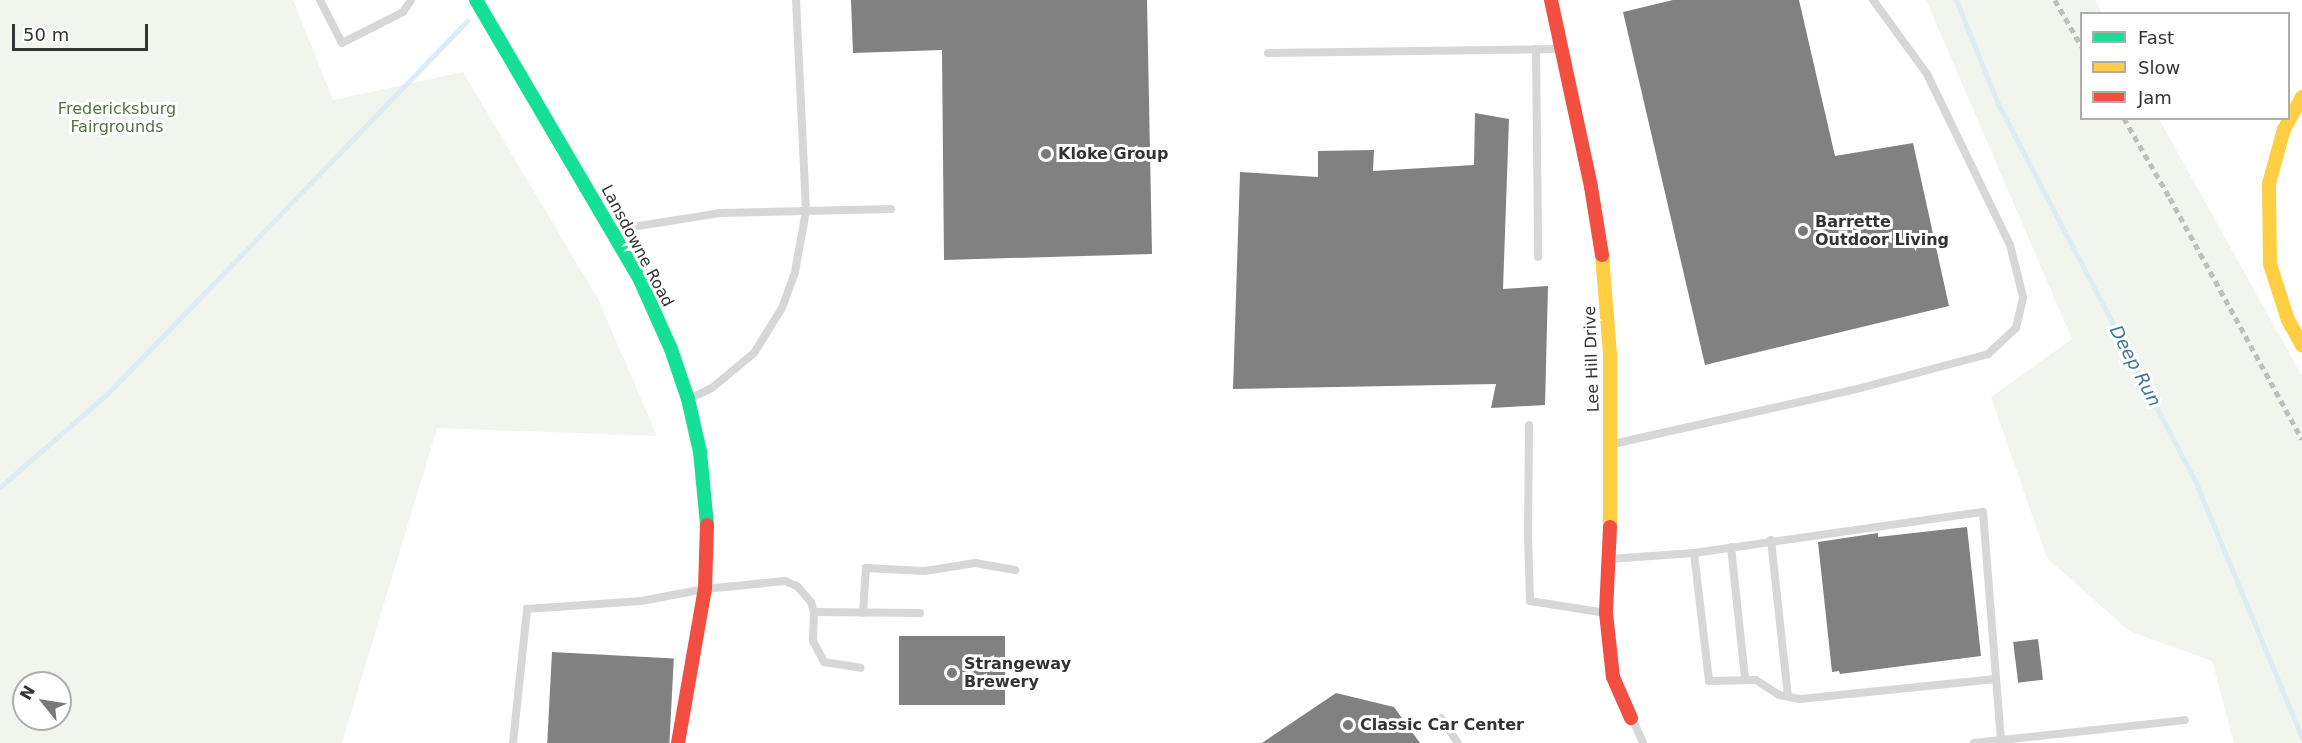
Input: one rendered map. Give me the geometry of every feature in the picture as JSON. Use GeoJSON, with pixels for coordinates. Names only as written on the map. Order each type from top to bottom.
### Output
{"type":"FeatureCollection","features":[{"type":"Feature","properties":{"kind":"street","name":"Lansdowne Road"},"geometry":{"type":"LineString","coordinates":[[476,0],[640,280],[671,349],[688,399],[700,452],[706,501],[708,548],[705,589],[678,743]]}},
{"type":"Feature","properties":{"kind":"street","name":"Lee Hill Drive"},"geometry":{"type":"LineString","coordinates":[[1551,0],[1591,187],[1602,256],[1611,355],[1609,560],[1606,613],[1613,677],[1631,718]]}},
{"type":"Feature","properties":{"kind":"street"},"geometry":{"type":"LineString","coordinates":[[2290,118],[2302,97]]}},
{"type":"Feature","properties":{"kind":"street"},"geometry":{"type":"LineString","coordinates":[[2289,120],[2284,129],[2269,184],[2270,264],[2288,320],[2302,345]]}},
{"type":"Feature","properties":{"kind":"lane"},"geometry":{"type":"LineString","coordinates":[[320,0],[342,43],[403,12],[411,0]]}},
{"type":"Feature","properties":{"kind":"lane"},"geometry":{"type":"LineString","coordinates":[[688,399],[712,388],[754,353],[770,332],[782,308],[795,272],[806,211],[796,0]]}},
{"type":"Feature","properties":{"kind":"lane"},"geometry":{"type":"LineString","coordinates":[[1610,444],[1853,390],[1988,354],[2016,328],[2023,297],[2010,245],[1927,74],[1873,0]]}},
{"type":"Feature","properties":{"kind":"lane"},"geometry":{"type":"LineString","coordinates":[[1268,53],[1562,49]]}},
{"type":"Feature","properties":{"kind":"lane"},"geometry":{"type":"LineString","coordinates":[[1536,50],[1538,257]]}},
{"type":"Feature","properties":{"kind":"lane"},"geometry":{"type":"LineString","coordinates":[[612,230],[720,213],[891,209]]}},
{"type":"Feature","properties":{"kind":"lane"},"geometry":{"type":"LineString","coordinates":[[1529,425],[1527,534],[1530,601],[1606,613]]}},
{"type":"Feature","properties":{"kind":"lane"},"geometry":{"type":"LineString","coordinates":[[1609,560],[1694,553],[1771,540],[1983,512],[2001,740]]}},
{"type":"Feature","properties":{"kind":"lane"},"geometry":{"type":"LineString","coordinates":[[1771,540],[1788,696]]}},
{"type":"Feature","properties":{"kind":"lane"},"geometry":{"type":"LineString","coordinates":[[1731,547],[1745,678]]}},
{"type":"Feature","properties":{"kind":"lane"},"geometry":{"type":"LineString","coordinates":[[1694,553],[1709,681],[1745,678],[1756,680],[1779,694],[1800,699],[1996,679]]}},
{"type":"Feature","properties":{"kind":"lane"},"geometry":{"type":"LineString","coordinates":[[863,613],[866,568],[925,571],[975,563],[1015,570]]}},
{"type":"Feature","properties":{"kind":"lane"},"geometry":{"type":"LineString","coordinates":[[513,743],[527,609],[641,601],[705,589],[785,581],[797,586],[806,594],[814,612],[813,641],[824,662],[861,668]]}},
{"type":"Feature","properties":{"kind":"lane"},"geometry":{"type":"LineString","coordinates":[[814,612],[920,613]]}},
{"type":"Feature","properties":{"kind":"lane"},"geometry":{"type":"LineString","coordinates":[[1441,718],[1458,743]]}},
{"type":"Feature","properties":{"kind":"lane"},"geometry":{"type":"LineString","coordinates":[[1631,718],[1643,743]]}},
{"type":"Feature","properties":{"kind":"lane"},"geometry":{"type":"LineString","coordinates":[[1974,743],[2185,720]]}},
{"type":"Feature","properties":{"kind":"green space","name":"Fredericksburg Fairgrounds"},"geometry":{"type":"Polygon","coordinates":[[[0,0],[293,0],[333,100],[463,72],[598,299],[657,436],[437,428],[342,743],[0,743],[0,0]]]}},
{"type":"Feature","properties":{"kind":"green space"},"geometry":{"type":"Polygon","coordinates":[[[1926,0],[2095,0],[2101,12],[2080,12],[2080,120],[2160,120],[2302,376],[2302,743],[2234,743],[2212,661],[2129,631],[2047,558],[1991,397],[2072,339],[1926,0]]]}},
{"type":"Feature","properties":{"kind":"building","name":"Kloke Group"},"geometry":{"type":"Polygon","coordinates":[[[851,0],[1147,0],[1152,254],[944,260],[942,50],[853,53],[851,0]]]}},
{"type":"Feature","properties":{"kind":"building","name":"Barrette Outdoor Living"},"geometry":{"type":"Polygon","coordinates":[[[1673,0],[1799,0],[1835,156],[1913,143],[1949,306],[1705,365],[1623,12],[1673,0]]]}},
{"type":"Feature","properties":{"kind":"building"},"geometry":{"type":"Polygon","coordinates":[[[1475,113],[1509,119],[1503,289],[1548,286],[1545,405],[1491,408],[1496,384],[1233,389],[1240,172],[1318,177],[1318,151],[1374,150],[1373,171],[1474,165],[1475,113]]]}},
{"type":"Feature","properties":{"kind":"building"},"geometry":{"type":"Polygon","coordinates":[[[1967,527],[1981,656],[1840,674],[1839,671],[1832,672],[1818,542],[1878,533],[1878,537],[1967,527]]]}},
{"type":"Feature","properties":{"kind":"building","name":"Strangeway Brewery"},"geometry":{"type":"Polygon","coordinates":[[[899,636],[1005,636],[1005,705],[899,705],[899,636]]]}},
{"type":"Feature","properties":{"kind":"building"},"geometry":{"type":"Polygon","coordinates":[[[2038,639],[2043,680],[2018,683],[2013,642],[2038,639]]]}},
{"type":"Feature","properties":{"kind":"building"},"geometry":{"type":"Polygon","coordinates":[[[552,652],[674,658],[669,743],[547,743],[552,652]]]}},
{"type":"Feature","properties":{"kind":"building","name":"Classic Car Center"},"geometry":{"type":"Polygon","coordinates":[[[1336,693],[1394,707],[1420,743],[1262,743],[1336,693]]]}},
{"type":"Feature","properties":{"kind":"waterway","name":"Deep Run"},"geometry":{"type":"LineString","coordinates":[[1956,0],[1998,104],[2196,483],[2302,738]]}},
{"type":"Feature","properties":{"kind":"waterway"},"geometry":{"type":"LineString","coordinates":[[0,487],[108,393],[467,21]]}},
{"type":"Feature","properties":{"kind":"railway"},"geometry":{"type":"LineString","coordinates":[[2055,0],[2080,44]]}},
{"type":"Feature","properties":{"kind":"railway"},"geometry":{"type":"LineString","coordinates":[[2125,120],[2302,439]]}},
{"type":"Feature","properties":{"kind":"traffic: fast"},"geometry":{"type":"LineString","coordinates":[[476,0],[640,280],[671,349],[688,399],[700,452],[707,525]]}},
{"type":"Feature","properties":{"kind":"traffic: slow"},"geometry":{"type":"LineString","coordinates":[[2290,118],[2302,97]]}},
{"type":"Feature","properties":{"kind":"traffic: slow"},"geometry":{"type":"LineString","coordinates":[[2289,120],[2284,129],[2269,184],[2270,264],[2288,320],[2302,345]]}},
{"type":"Feature","properties":{"kind":"traffic: slow"},"geometry":{"type":"LineString","coordinates":[[1602,255],[1610,355],[1610,527]]}},
{"type":"Feature","properties":{"kind":"traffic: jam"},"geometry":{"type":"LineString","coordinates":[[1551,0],[1591,187],[1602,255]]}},
{"type":"Feature","properties":{"kind":"traffic: jam"},"geometry":{"type":"LineString","coordinates":[[678,743],[705,589],[707,525]]}},
{"type":"Feature","properties":{"kind":"traffic: jam"},"geometry":{"type":"LineString","coordinates":[[1610,527],[1606,613],[1613,677],[1631,718]]}},
{"type":"Feature","properties":{"kind":"place","name":"Kloke Group"},"geometry":{"type":"Point","coordinates":[1046,154]}},
{"type":"Feature","properties":{"kind":"place","name":"Barrette Outdoor Living"},"geometry":{"type":"Point","coordinates":[1803,231]}},
{"type":"Feature","properties":{"kind":"place","name":"Strangeway Brewery"},"geometry":{"type":"Point","coordinates":[952,673]}},
{"type":"Feature","properties":{"kind":"place","name":"Classic Car Center"},"geometry":{"type":"Point","coordinates":[1348,725]}}]}
